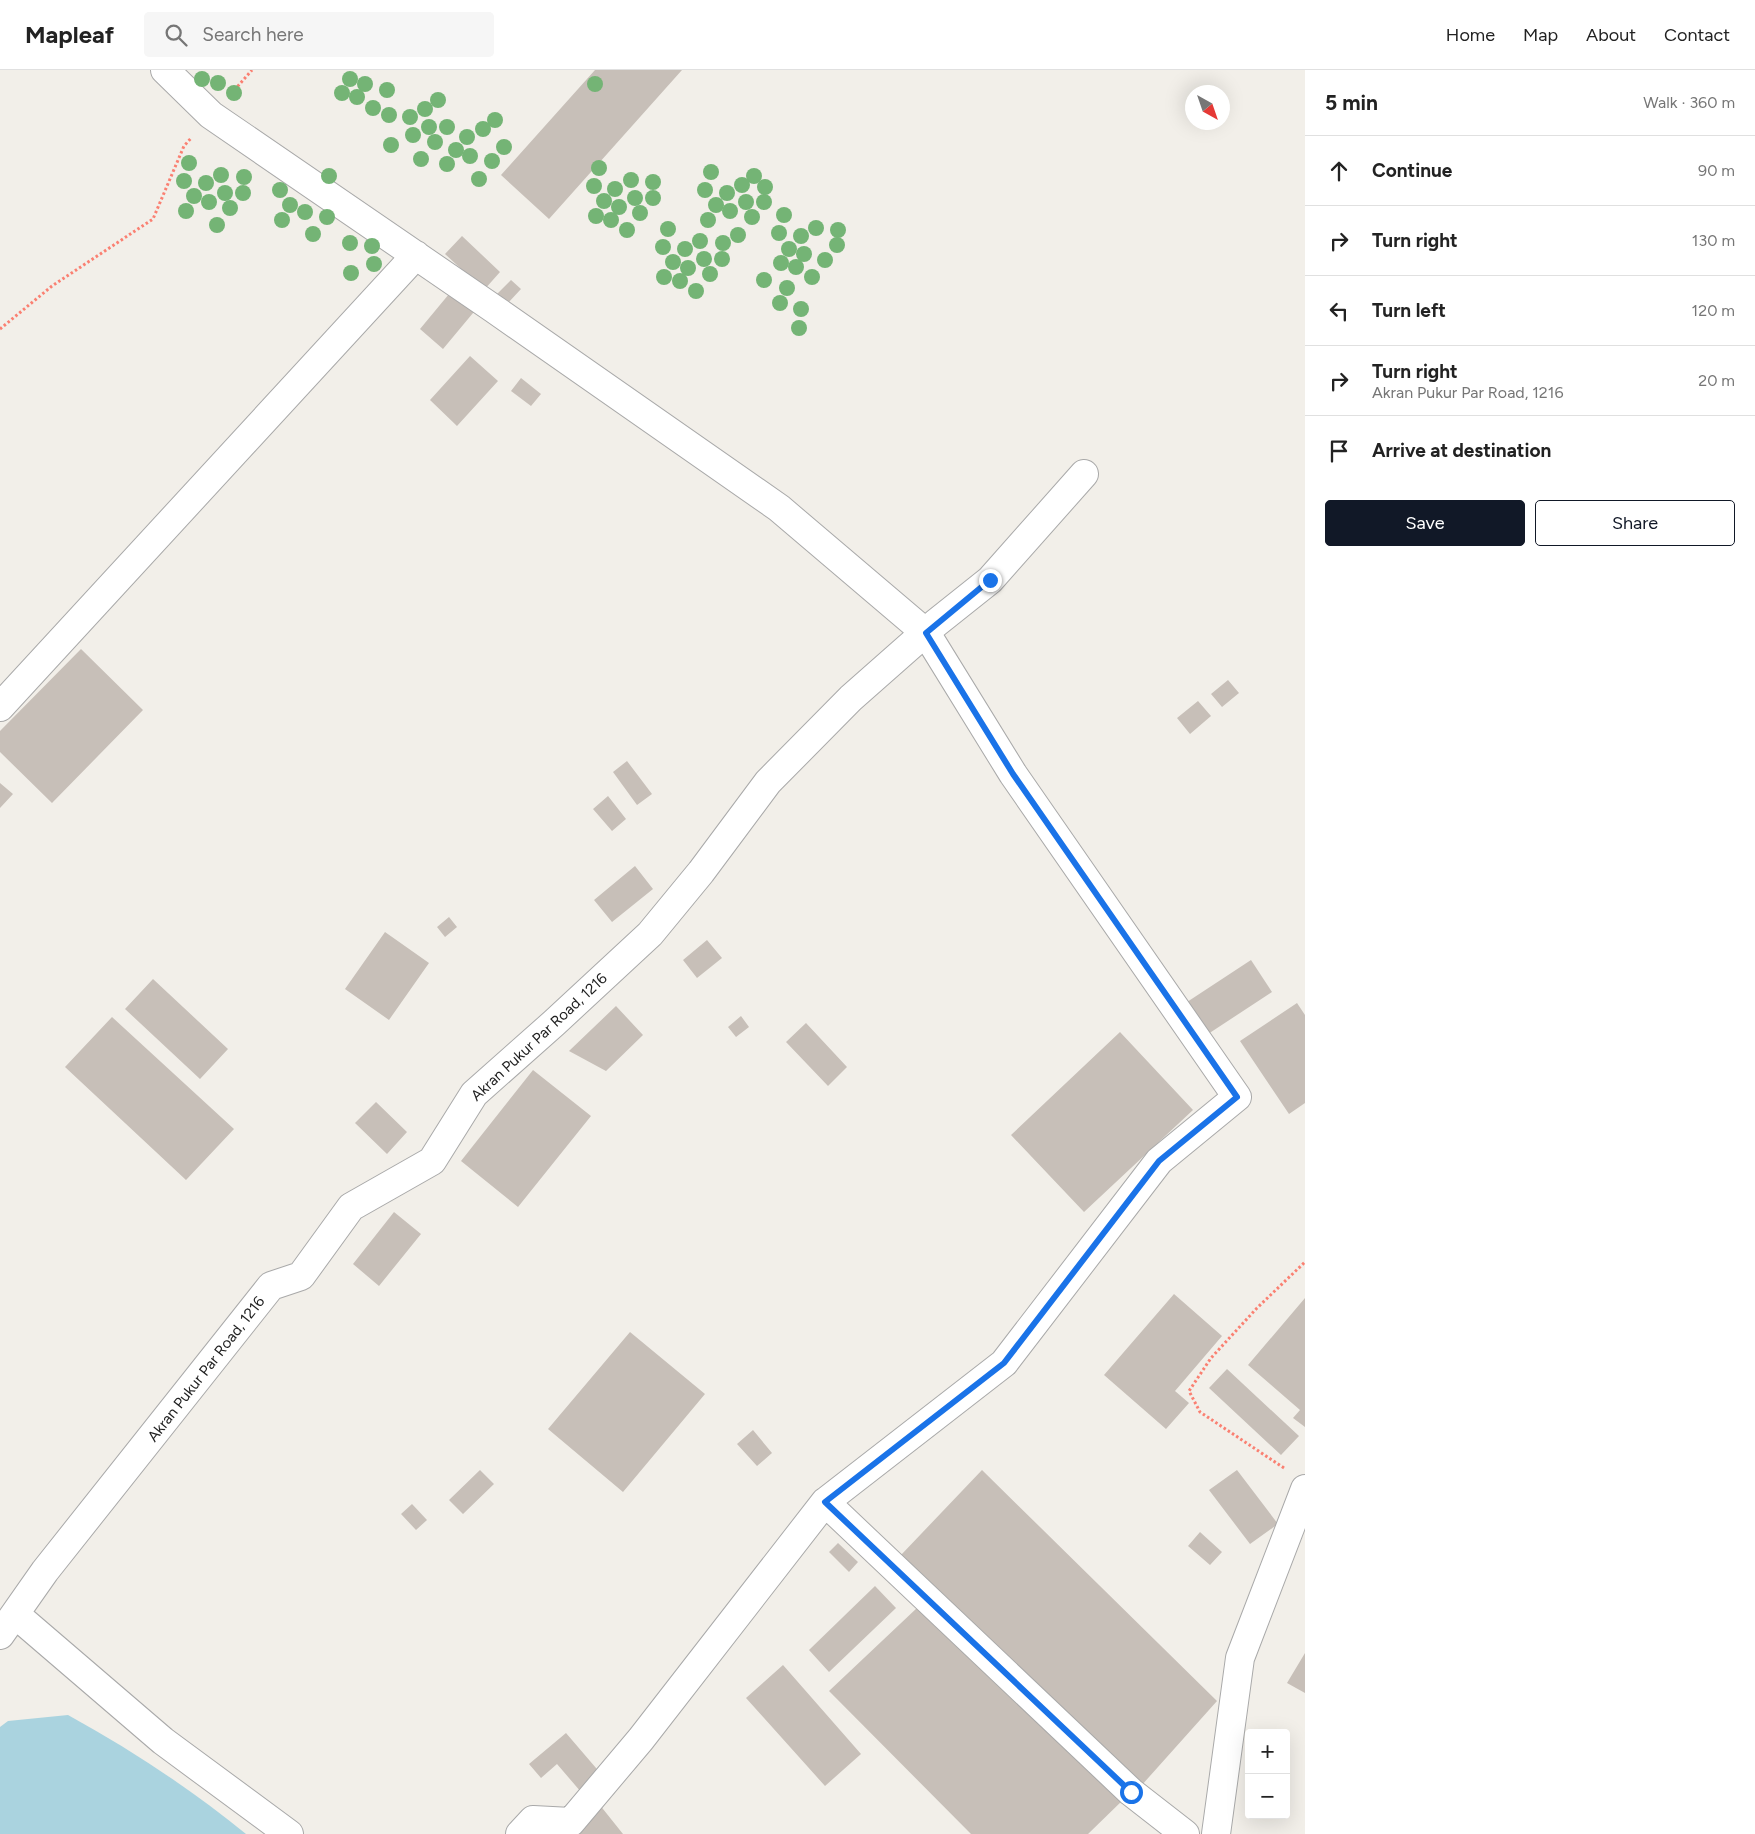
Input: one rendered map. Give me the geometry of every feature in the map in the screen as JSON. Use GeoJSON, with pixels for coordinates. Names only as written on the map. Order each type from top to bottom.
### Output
{"type":"FeatureCollection","features":[{"type":"Feature","properties":{"kind":"street"},"geometry":{"type":"LineString","coordinates":[[165,70],[212,115],[779,508],[926,633],[1013,774],[1237,1097],[1159,1161],[1004,1363],[825,1502],[640,1739],[570,1822],[533,1820],[520,1834]]}},
{"type":"Feature","properties":{"kind":"street"},"geometry":{"type":"LineString","coordinates":[[0,707],[416,255]]}},
{"type":"Feature","properties":{"kind":"street","name":"Akran Pukur Par Road, 1216"},"geometry":{"type":"LineString","coordinates":[[7,1625],[45,1571],[271,1286],[301,1276],[351,1208],[432,1161],[474,1094],[554,1024],[650,934],[701,872],[768,782],[851,698],[990,580],[1084,474]]}},
{"type":"Feature","properties":{"kind":"street"},"geometry":{"type":"LineString","coordinates":[[1216,1834],[1240,1658],[1298,1480]]}},
{"type":"Feature","properties":{"kind":"street"},"geometry":{"type":"LineString","coordinates":[[825,1502],[1131,1792],[1185,1834]]}},
{"type":"Feature","properties":{"kind":"street"},"geometry":{"type":"LineString","coordinates":[[7,1625],[289,1834]]}},
{"type":"Feature","properties":{"kind":"path"},"geometry":{"type":"LineString","coordinates":[[0,329],[52,286],[153,219],[184,146],[252,70]]}},
{"type":"Feature","properties":{"kind":"path"},"geometry":{"type":"LineString","coordinates":[[1298,1480],[1200,1412],[1189,1391],[1212,1358],[1257,1308],[1305,1262]]}},
{"type":"Feature","properties":{"kind":"water"},"geometry":{"type":"Polygon","coordinates":[[[68,1715],[160,1770],[246,1834],[0,1834],[0,1727],[8,1721],[68,1715]]]}},
{"type":"Feature","properties":{"kind":"building"},"geometry":{"type":"Polygon","coordinates":[[[595,70],[682,70],[549,219],[501,175],[595,70]]]}},
{"type":"Feature","properties":{"kind":"building"},"geometry":{"type":"Polygon","coordinates":[[[462,236],[500,272],[484,290],[445,254],[462,236]]]}},
{"type":"Feature","properties":{"kind":"building"},"geometry":{"type":"Polygon","coordinates":[[[511,280],[521,289],[507,304],[497,294],[511,280]]]}},
{"type":"Feature","properties":{"kind":"building"},"geometry":{"type":"Polygon","coordinates":[[[454,288],[478,307],[443,349],[420,329],[454,288]]]}},
{"type":"Feature","properties":{"kind":"building"},"geometry":{"type":"Polygon","coordinates":[[[470,356],[498,381],[457,426],[430,400],[470,356]]]}},
{"type":"Feature","properties":{"kind":"building"},"geometry":{"type":"Polygon","coordinates":[[[521,378],[541,394],[531,406],[511,391],[521,378]]]}},
{"type":"Feature","properties":{"kind":"building"},"geometry":{"type":"Polygon","coordinates":[[[81,649],[143,710],[52,803],[0,752],[0,731],[81,649]]]}},
{"type":"Feature","properties":{"kind":"building"},"geometry":{"type":"Polygon","coordinates":[[[1228,680],[1239,693],[1222,707],[1211,694],[1228,680]]]}},
{"type":"Feature","properties":{"kind":"building"},"geometry":{"type":"Polygon","coordinates":[[[1198,701],[1211,716],[1190,734],[1177,718],[1198,701]]]}},
{"type":"Feature","properties":{"kind":"building"},"geometry":{"type":"Polygon","coordinates":[[[627,761],[652,794],[637,805],[613,772],[627,761]]]}},
{"type":"Feature","properties":{"kind":"building"},"geometry":{"type":"Polygon","coordinates":[[[0,783],[13,794],[0,808],[0,783]]]}},
{"type":"Feature","properties":{"kind":"building"},"geometry":{"type":"Polygon","coordinates":[[[608,796],[626,819],[612,831],[593,809],[608,796]]]}},
{"type":"Feature","properties":{"kind":"building"},"geometry":{"type":"Polygon","coordinates":[[[635,866],[653,889],[612,922],[594,900],[635,866]]]}},
{"type":"Feature","properties":{"kind":"building"},"geometry":{"type":"Polygon","coordinates":[[[449,917],[457,927],[445,937],[437,927],[449,917]]]}},
{"type":"Feature","properties":{"kind":"building"},"geometry":{"type":"Polygon","coordinates":[[[385,932],[429,963],[389,1020],[345,989],[385,932]]]}},
{"type":"Feature","properties":{"kind":"building"},"geometry":{"type":"Polygon","coordinates":[[[707,940],[722,958],[697,978],[683,960],[707,940]]]}},
{"type":"Feature","properties":{"kind":"building"},"geometry":{"type":"Polygon","coordinates":[[[1251,960],[1272,992],[1205,1036],[1184,1004],[1251,960]]]}},
{"type":"Feature","properties":{"kind":"building"},"geometry":{"type":"Polygon","coordinates":[[[153,979],[228,1049],[200,1079],[125,1009],[153,979]]]}},
{"type":"Feature","properties":{"kind":"building"},"geometry":{"type":"Polygon","coordinates":[[[1297,1003],[1305,1015],[1305,1103],[1289,1114],[1240,1041],[1297,1003]]]}},
{"type":"Feature","properties":{"kind":"building"},"geometry":{"type":"Polygon","coordinates":[[[616,1006],[643,1035],[606,1071],[569,1051],[616,1006]]]}},
{"type":"Feature","properties":{"kind":"building"},"geometry":{"type":"Polygon","coordinates":[[[741,1016],[749,1027],[736,1037],[728,1027],[741,1016]]]}},
{"type":"Feature","properties":{"kind":"building"},"geometry":{"type":"Polygon","coordinates":[[[112,1017],[234,1129],[186,1180],[65,1067],[112,1017]]]}},
{"type":"Feature","properties":{"kind":"building"},"geometry":{"type":"Polygon","coordinates":[[[806,1023],[847,1067],[828,1086],[786,1042],[806,1023]]]}},
{"type":"Feature","properties":{"kind":"building"},"geometry":{"type":"Polygon","coordinates":[[[1120,1032],[1193,1110],[1084,1212],[1011,1135],[1120,1032]]]}},
{"type":"Feature","properties":{"kind":"building"},"geometry":{"type":"Polygon","coordinates":[[[533,1070],[591,1116],[518,1207],[461,1161],[533,1070]]]}},
{"type":"Feature","properties":{"kind":"building"},"geometry":{"type":"Polygon","coordinates":[[[376,1102],[407,1132],[387,1154],[355,1123],[376,1102]]]}},
{"type":"Feature","properties":{"kind":"building"},"geometry":{"type":"Polygon","coordinates":[[[394,1212],[421,1234],[379,1286],[353,1264],[394,1212]]]}},
{"type":"Feature","properties":{"kind":"building"},"geometry":{"type":"Polygon","coordinates":[[[1174,1294],[1222,1336],[1175,1391],[1189,1403],[1166,1429],[1104,1375],[1174,1294]]]}},
{"type":"Feature","properties":{"kind":"building"},"geometry":{"type":"Polygon","coordinates":[[[1305,1298],[1305,1427],[1293,1418],[1300,1410],[1248,1365],[1305,1298]]]}},
{"type":"Feature","properties":{"kind":"building"},"geometry":{"type":"Polygon","coordinates":[[[630,1332],[705,1394],[623,1492],[548,1429],[630,1332]]]}},
{"type":"Feature","properties":{"kind":"building"},"geometry":{"type":"Polygon","coordinates":[[[1227,1369],[1299,1436],[1281,1455],[1209,1388],[1227,1369]]]}},
{"type":"Feature","properties":{"kind":"building"},"geometry":{"type":"Polygon","coordinates":[[[753,1430],[772,1453],[757,1466],[737,1444],[753,1430]]]}},
{"type":"Feature","properties":{"kind":"building"},"geometry":{"type":"Polygon","coordinates":[[[480,1470],[494,1484],[463,1514],[449,1500],[480,1470]]]}},
{"type":"Feature","properties":{"kind":"building"},"geometry":{"type":"Polygon","coordinates":[[[982,1470],[1217,1701],[1141,1786],[901,1555],[982,1470]]]}},
{"type":"Feature","properties":{"kind":"building"},"geometry":{"type":"Polygon","coordinates":[[[1237,1470],[1278,1524],[1250,1544],[1209,1490],[1237,1470]]]}},
{"type":"Feature","properties":{"kind":"building"},"geometry":{"type":"Polygon","coordinates":[[[412,1504],[427,1520],[416,1530],[401,1514],[412,1504]]]}},
{"type":"Feature","properties":{"kind":"building"},"geometry":{"type":"Polygon","coordinates":[[[1200,1532],[1222,1552],[1210,1565],[1188,1546],[1200,1532]]]}},
{"type":"Feature","properties":{"kind":"building"},"geometry":{"type":"Polygon","coordinates":[[[838,1543],[858,1562],[849,1572],[829,1552],[838,1543]]]}},
{"type":"Feature","properties":{"kind":"building"},"geometry":{"type":"Polygon","coordinates":[[[875,1586],[896,1608],[829,1672],[809,1650],[875,1586]]]}},
{"type":"Feature","properties":{"kind":"building"},"geometry":{"type":"Polygon","coordinates":[[[918,1607],[1125,1798],[1088,1834],[971,1834],[829,1691],[918,1607]]]}},
{"type":"Feature","properties":{"kind":"building"},"geometry":{"type":"Polygon","coordinates":[[[1305,1653],[1305,1693],[1287,1683],[1305,1653]]]}},
{"type":"Feature","properties":{"kind":"building"},"geometry":{"type":"Polygon","coordinates":[[[783,1665],[861,1754],[825,1786],[746,1698],[783,1665]]]}},
{"type":"Feature","properties":{"kind":"building"},"geometry":{"type":"Polygon","coordinates":[[[566,1733],[602,1775],[581,1792],[557,1764],[541,1778],[529,1764],[566,1733]]]}},
{"type":"Feature","properties":{"kind":"building"},"geometry":{"type":"Polygon","coordinates":[[[599,1804],[623,1834],[561,1834],[599,1804]]]}},
{"type":"Feature","properties":{"kind":"route"},"geometry":{"type":"LineString","coordinates":[[990,580],[926,633],[1013,774],[1237,1097],[1159,1161],[1004,1363],[825,1502],[1131,1792]]}}]}
